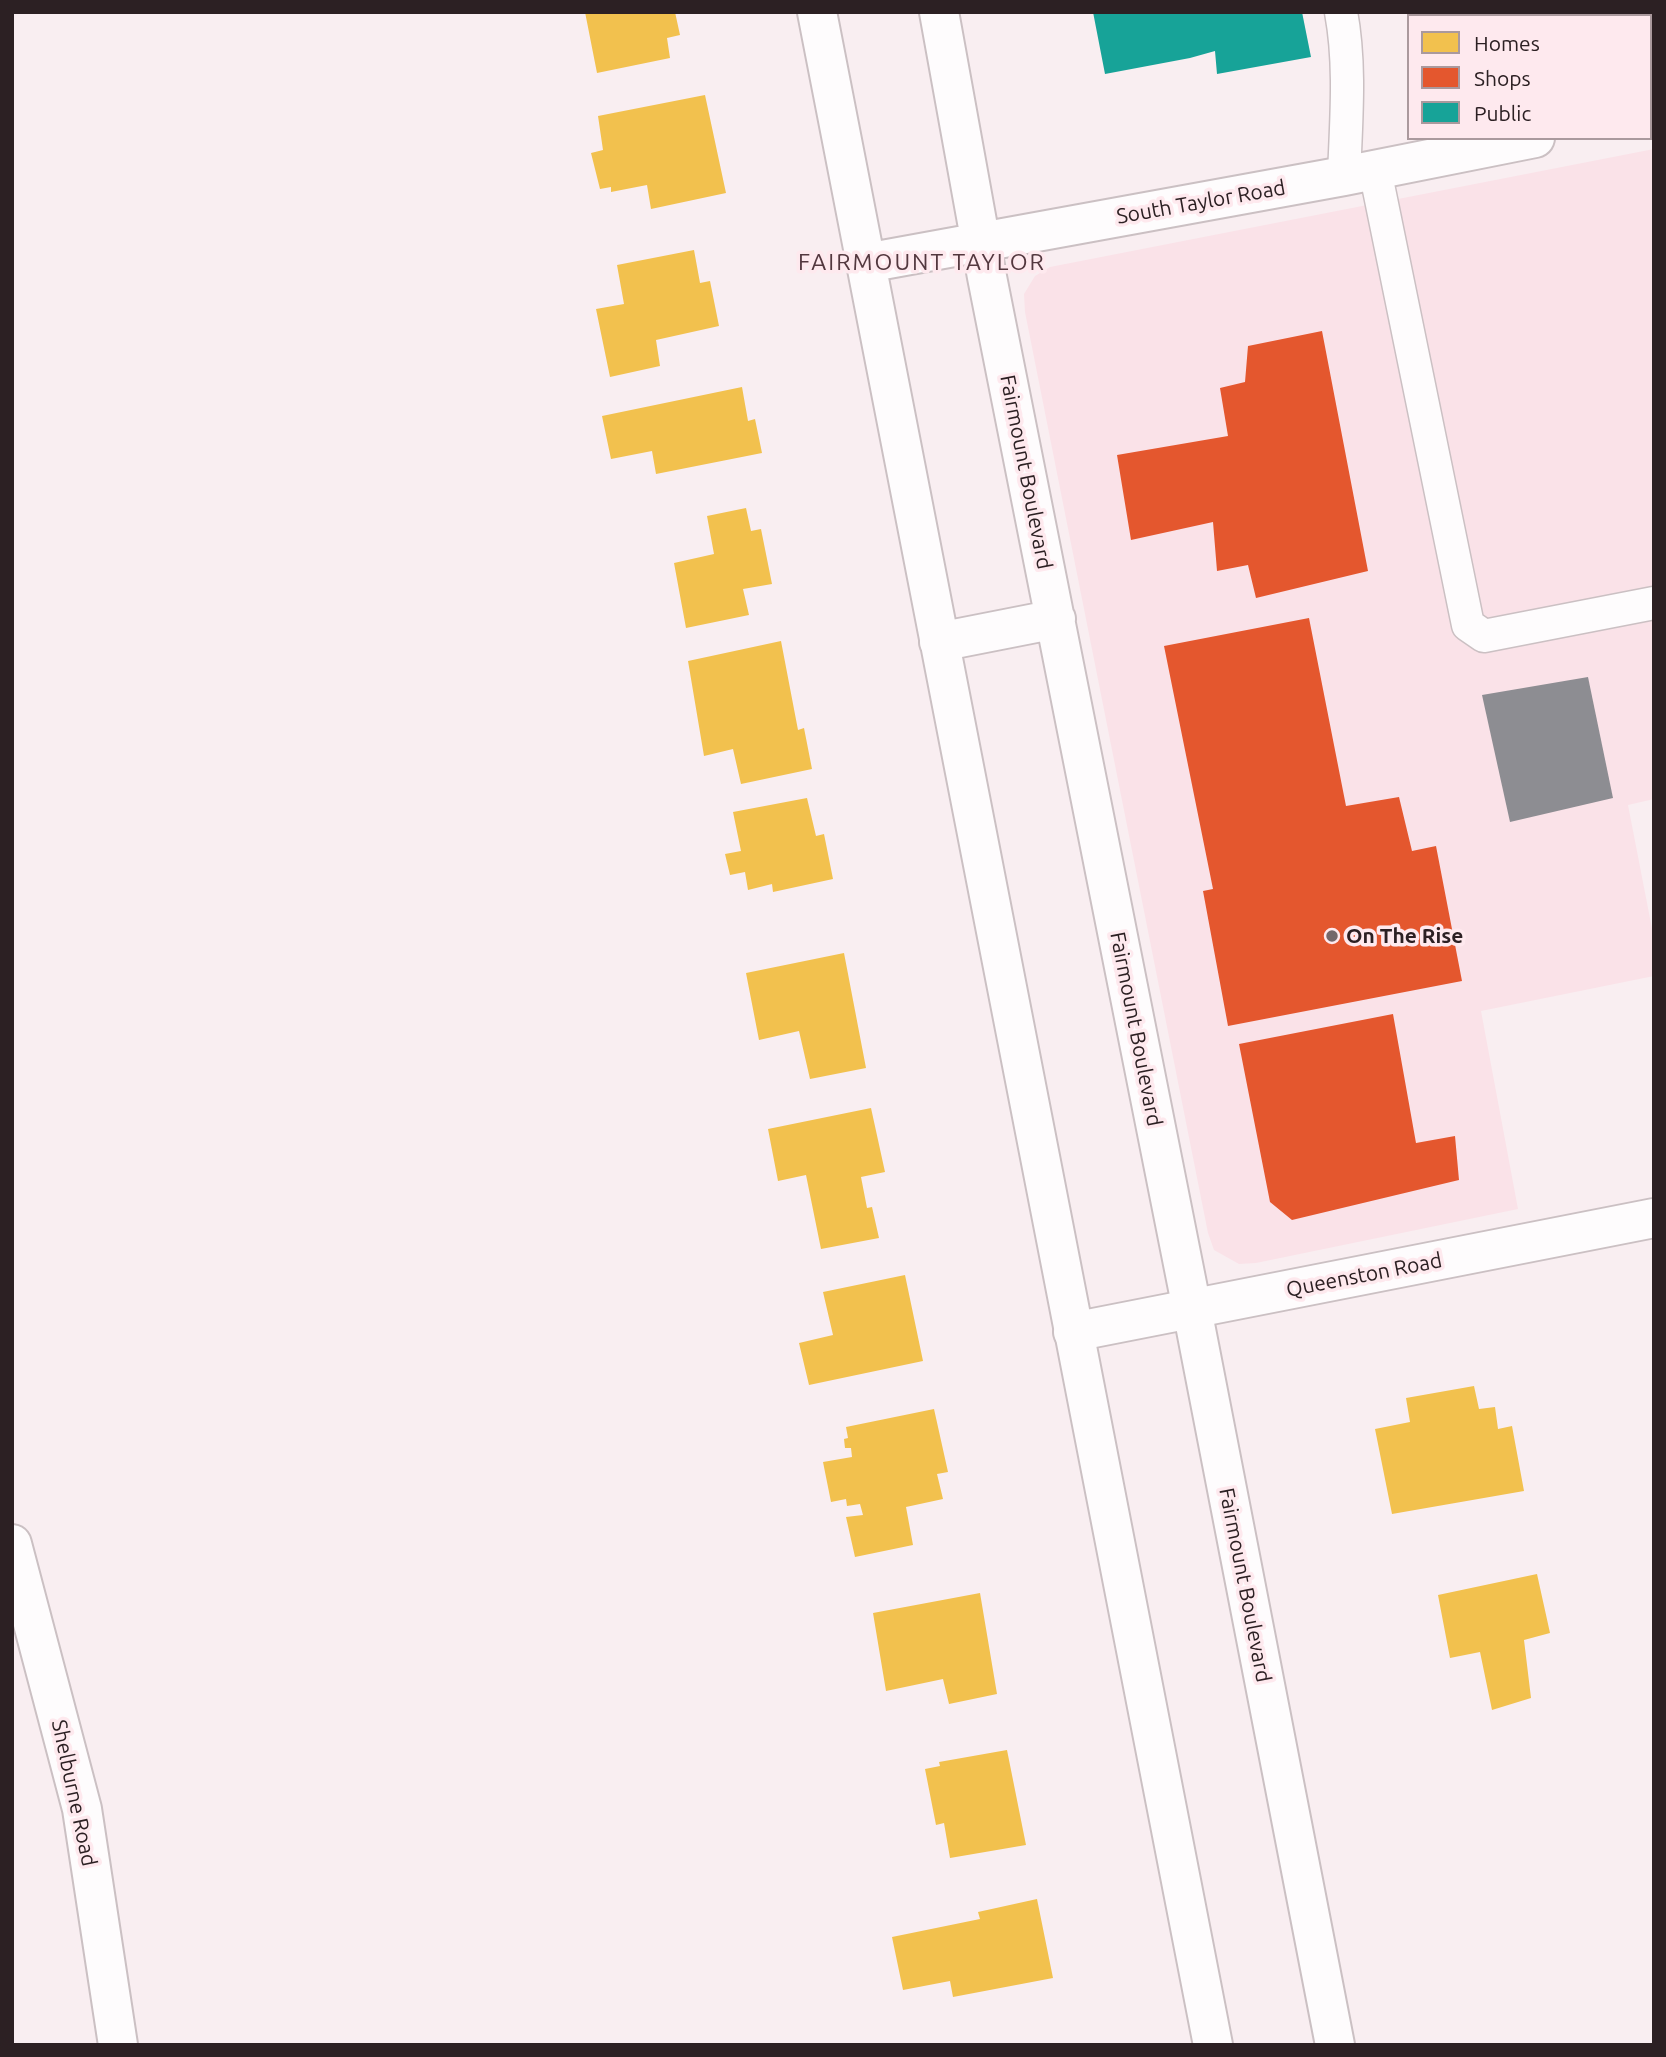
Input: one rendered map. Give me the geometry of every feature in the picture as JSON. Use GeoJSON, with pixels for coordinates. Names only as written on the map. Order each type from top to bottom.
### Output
{"type":"FeatureCollection","features":[{"type":"Feature","properties":{"kind":"main road"},"geometry":{"type":"LineString","coordinates":[[817,12],[1213,2045]]}},
{"type":"Feature","properties":{"kind":"main road","name":"Fairmount Boulevard"},"geometry":{"type":"LineString","coordinates":[[939,12],[981,243],[1335,2045]]}},
{"type":"Feature","properties":{"kind":"main road","name":"South Taylor Road"},"geometry":{"type":"LineString","coordinates":[[866,263],[1360,173],[1525,140]]}},
{"type":"Feature","properties":{"kind":"main road"},"geometry":{"type":"LineString","coordinates":[[940,642],[1056,619]]}},
{"type":"Feature","properties":{"kind":"main road","name":"Queenston Road"},"geometry":{"type":"LineString","coordinates":[[1073,1332],[1654,1218]]}},
{"type":"Feature","properties":{"kind":"main road","name":"Shelburne Road"},"geometry":{"type":"LineString","coordinates":[[12,1544],[82,1809],[118,2045]]}},
{"type":"Feature","properties":{"kind":"lane"},"geometry":{"type":"LineString","coordinates":[[1341,12],[1346,83],[1360,173],[1468,625],[1484,636],[1654,603]]}},
{"type":"Feature","properties":{"kind":"shaded area"},"geometry":{"type":"Polygon","coordinates":[[[1654,149],[1654,799],[1628,805],[1654,939],[1654,976],[1481,1011],[1518,1209],[1256,1263],[1239,1264],[1214,1250],[1208,1233],[1025,312],[1024,294],[1035,276],[1050,267],[1654,149]]]}},
{"type":"Feature","properties":{"kind":"building: Homes"},"geometry":{"type":"Polygon","coordinates":[[[585,12],[675,12],[680,35],[667,38],[670,58],[597,73],[585,12]]]}},
{"type":"Feature","properties":{"kind":"building: Homes"},"geometry":{"type":"Polygon","coordinates":[[[705,95],[726,193],[651,209],[647,185],[611,192],[611,187],[600,189],[591,153],[603,150],[598,116],[705,95]]]}},
{"type":"Feature","properties":{"kind":"building: Homes"},"geometry":{"type":"Polygon","coordinates":[[[694,250],[700,283],[710,281],[719,326],[656,340],[660,366],[610,377],[596,309],[624,304],[617,265],[694,250]]]}},
{"type":"Feature","properties":{"kind":"building: Homes"},"geometry":{"type":"Polygon","coordinates":[[[742,387],[748,421],[755,419],[762,453],[656,474],[652,451],[611,459],[602,416],[742,387]]]}},
{"type":"Feature","properties":{"kind":"building: Homes"},"geometry":{"type":"Polygon","coordinates":[[[746,508],[751,531],[761,529],[772,584],[743,589],[749,615],[686,628],[674,563],[714,554],[707,516],[746,508]]]}},
{"type":"Feature","properties":{"kind":"building: Homes"},"geometry":{"type":"Polygon","coordinates":[[[781,641],[798,730],[804,728],[812,769],[741,784],[733,749],[704,756],[688,661],[781,641]]]}},
{"type":"Feature","properties":{"kind":"building: Homes"},"geometry":{"type":"Polygon","coordinates":[[[807,798],[816,836],[824,834],[833,879],[773,892],[772,884],[748,890],[745,872],[730,875],[725,854],[741,851],[733,812],[807,798]]]}},
{"type":"Feature","properties":{"kind":"building: Homes"},"geometry":{"type":"Polygon","coordinates":[[[844,953],[866,1068],[810,1079],[799,1031],[759,1040],[746,973],[844,953]]]}},
{"type":"Feature","properties":{"kind":"building: Homes"},"geometry":{"type":"Polygon","coordinates":[[[871,1108],[885,1172],[861,1177],[867,1208],[872,1207],[879,1238],[821,1249],[806,1175],[778,1181],[768,1129],[871,1108]]]}},
{"type":"Feature","properties":{"kind":"building: Homes"},"geometry":{"type":"Polygon","coordinates":[[[905,1275],[923,1361],[809,1385],[799,1343],[833,1335],[823,1292],[905,1275]]]}},
{"type":"Feature","properties":{"kind":"building: Homes"},"geometry":{"type":"Polygon","coordinates":[[[1474,1386],[1479,1409],[1495,1407],[1498,1429],[1512,1426],[1524,1491],[1392,1514],[1375,1429],[1410,1422],[1406,1398],[1474,1386]]]}},
{"type":"Feature","properties":{"kind":"building: Homes"},"geometry":{"type":"Polygon","coordinates":[[[934,1409],[948,1472],[937,1474],[943,1499],[906,1507],[913,1545],[855,1557],[846,1517],[863,1515],[860,1504],[847,1506],[846,1499],[831,1502],[823,1462],[852,1457],[851,1448],[845,1448],[844,1439],[848,1438],[846,1427],[934,1409]]]}},
{"type":"Feature","properties":{"kind":"building: Homes"},"geometry":{"type":"Polygon","coordinates":[[[1537,1574],[1550,1633],[1524,1640],[1531,1698],[1492,1710],[1480,1652],[1450,1658],[1438,1595],[1537,1574]]]}},
{"type":"Feature","properties":{"kind":"building: Homes"},"geometry":{"type":"Polygon","coordinates":[[[980,1593],[997,1694],[949,1704],[943,1679],[886,1691],[873,1613],[980,1593]]]}},
{"type":"Feature","properties":{"kind":"building: Homes"},"geometry":{"type":"Polygon","coordinates":[[[1007,1750],[1026,1845],[950,1858],[944,1823],[936,1825],[925,1769],[940,1766],[939,1762],[1007,1750]]]}},
{"type":"Feature","properties":{"kind":"building: Homes"},"geometry":{"type":"Polygon","coordinates":[[[1037,1899],[1053,1978],[953,1997],[950,1981],[903,1990],[892,1937],[980,1919],[978,1912],[1037,1899]]]}},
{"type":"Feature","properties":{"kind":"building: Shops"},"geometry":{"type":"Polygon","coordinates":[[[1322,331],[1368,571],[1256,598],[1248,565],[1217,571],[1213,522],[1131,540],[1117,455],[1228,436],[1220,388],[1245,382],[1248,346],[1322,331]]]}},
{"type":"Feature","properties":{"kind":"building: Shops"},"geometry":{"type":"Polygon","coordinates":[[[1309,618],[1346,806],[1399,797],[1412,851],[1436,846],[1462,981],[1228,1026],[1203,891],[1213,889],[1164,646],[1309,618]]]}},
{"type":"Feature","properties":{"kind":"building: Shops"},"geometry":{"type":"Polygon","coordinates":[[[1393,1014],[1416,1143],[1455,1136],[1459,1180],[1292,1220],[1270,1202],[1239,1044],[1393,1014]]]}},
{"type":"Feature","properties":{"kind":"building: Public"},"geometry":{"type":"Polygon","coordinates":[[[1093,12],[1302,12],[1311,57],[1217,74],[1215,51],[1105,74],[1093,12]]]}},
{"type":"Feature","properties":{"kind":"building: Industry"},"geometry":{"type":"Polygon","coordinates":[[[1588,677],[1613,798],[1510,822],[1482,695],[1588,677]]]}},
{"type":"Feature","properties":{"kind":"place","name":"On The Rise"},"geometry":{"type":"Point","coordinates":[1332,936]}},
{"type":"Feature","properties":{"kind":"district","name":"FAIRMOUNT TAYLOR"},"geometry":{"type":"Point","coordinates":[922,262]}}]}
